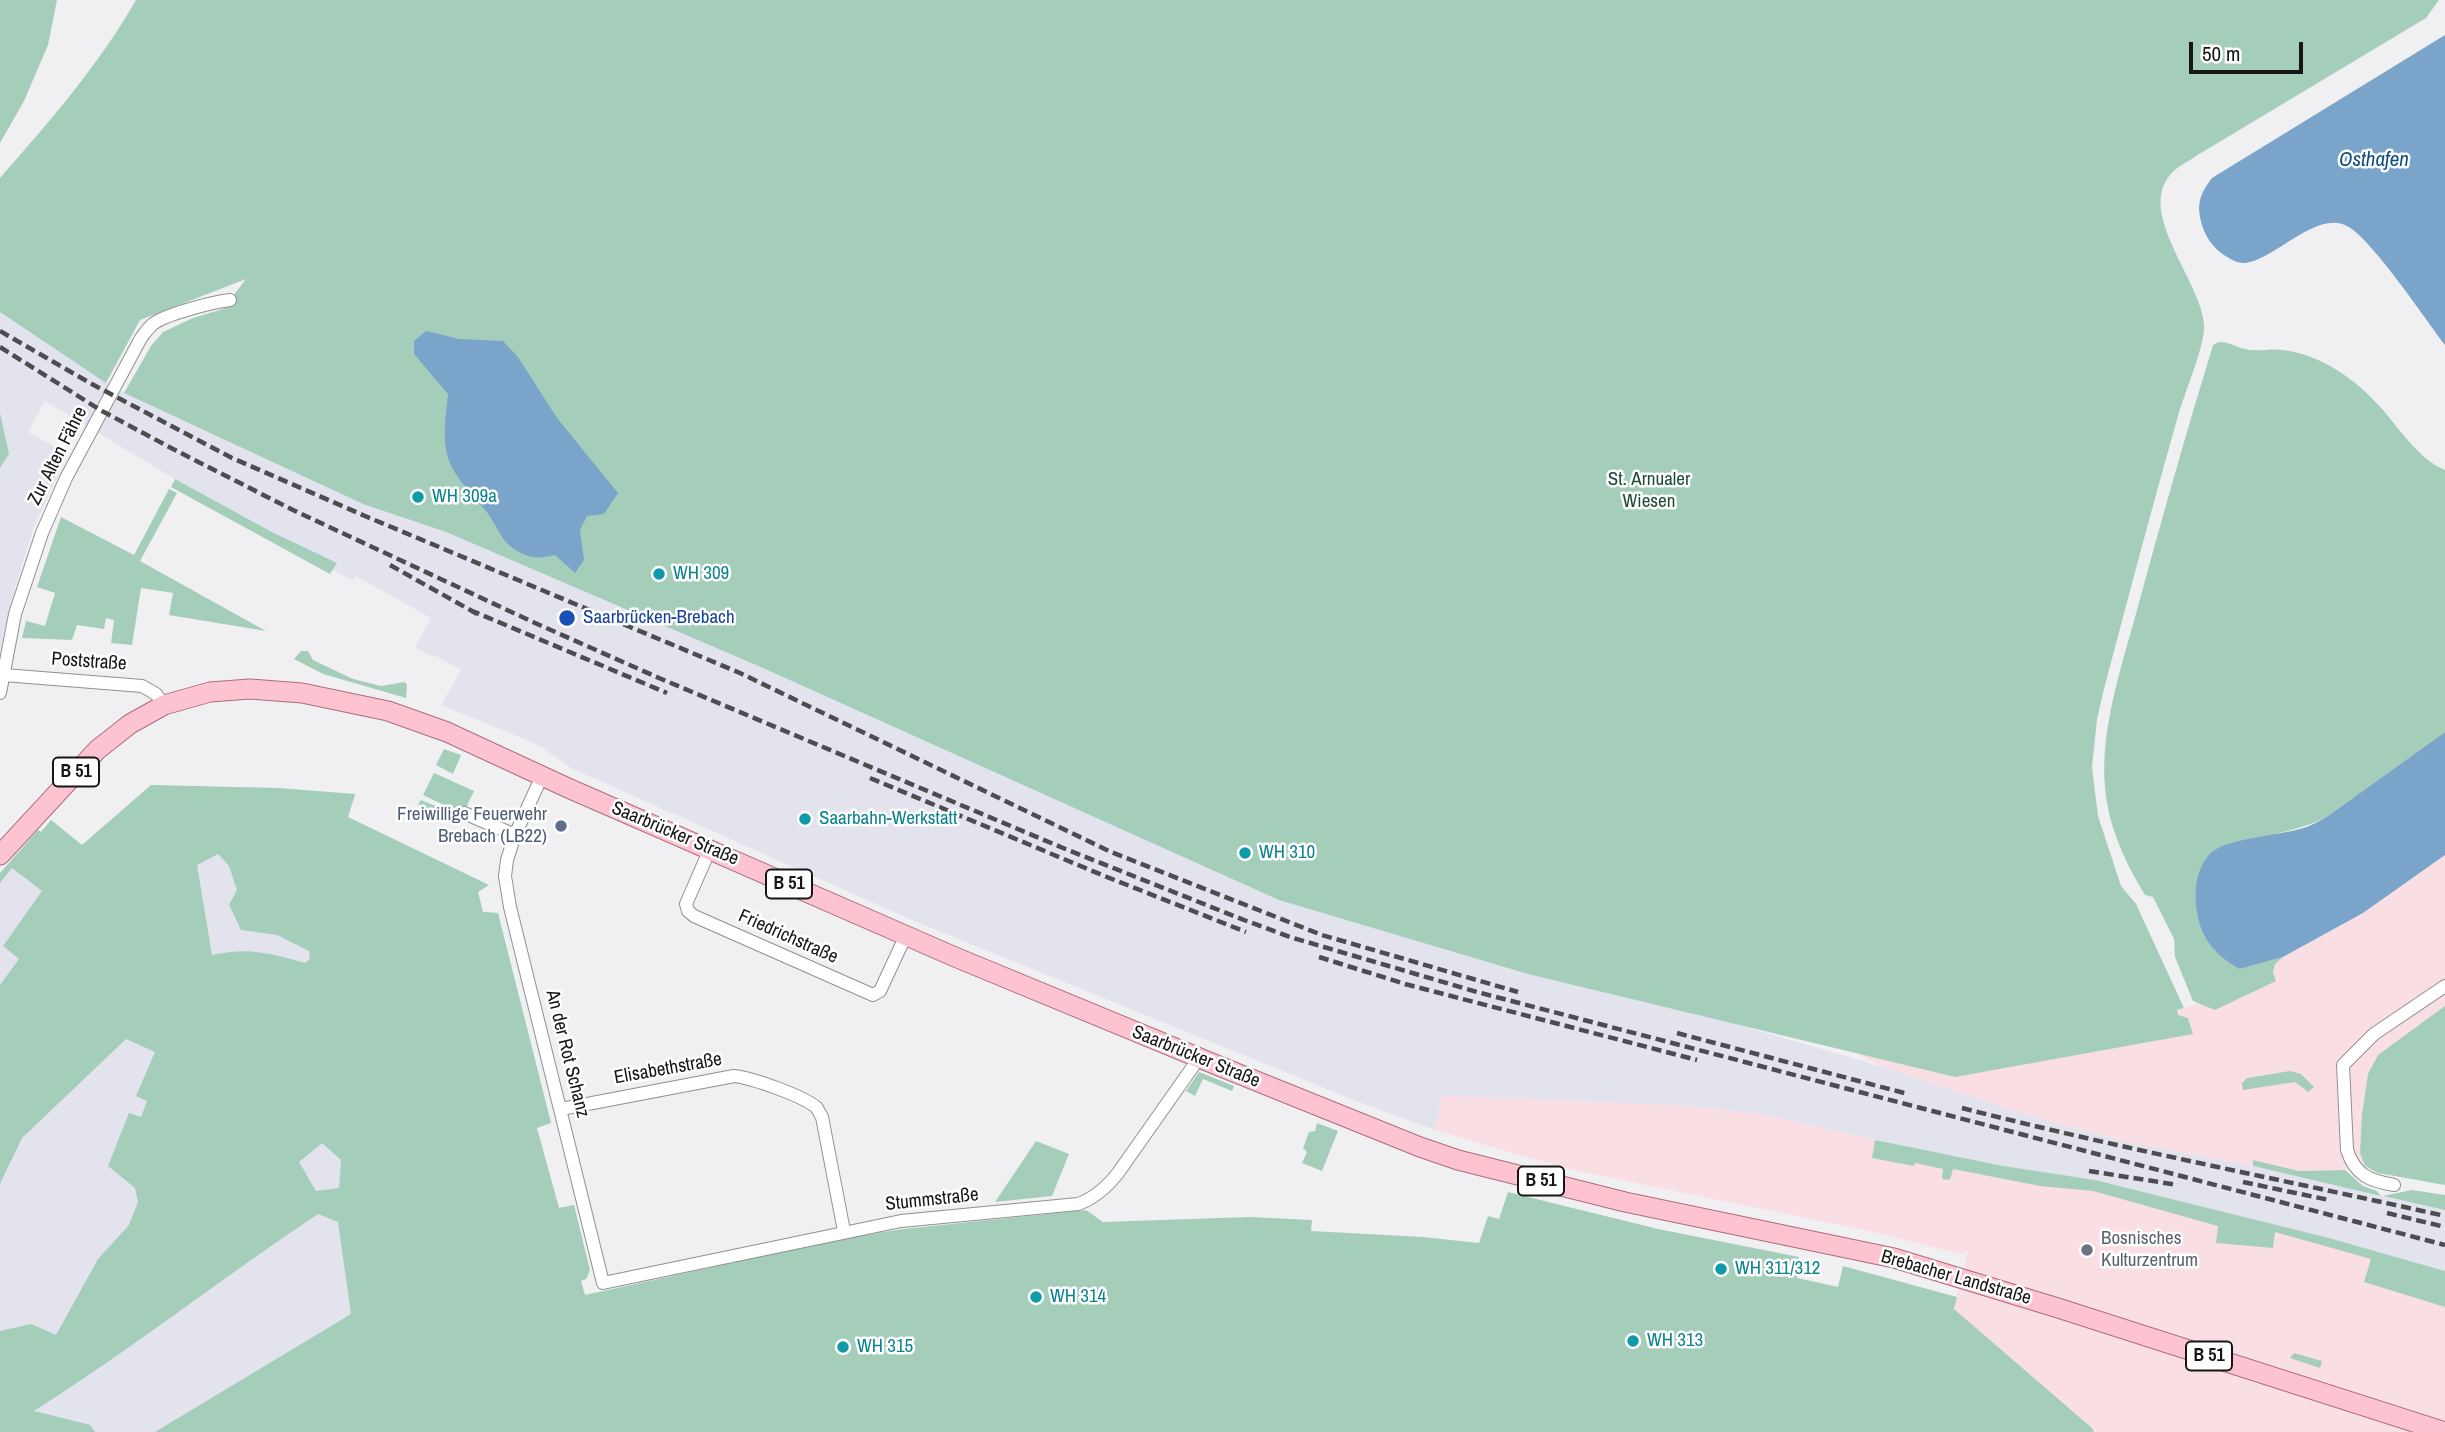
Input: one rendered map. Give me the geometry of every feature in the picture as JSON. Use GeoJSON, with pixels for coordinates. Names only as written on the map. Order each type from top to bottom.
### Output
{"type":"FeatureCollection","features":[{"type":"Feature","properties":{"kind":"main road","name":"Saarbrücker Straße"},"geometry":{"type":"LineString","coordinates":[[0,855],[97,750],[130,724],[164,705],[233,689],[279,690],[326,697],[424,722],[906,936],[1199,1058],[1458,1160]]}},
{"type":"Feature","properties":{"kind":"main road","name":"Brebacher Landstraße"},"geometry":{"type":"LineString","coordinates":[[1458,1160],[1625,1202],[1894,1258],[2161,1340],[2445,1432]]}},
{"type":"Feature","properties":{"kind":"street","name":"Zur Alten Fähre"},"geometry":{"type":"LineString","coordinates":[[0,693],[15,614],[42,533],[90,431],[141,338],[150,326],[160,320],[217,301],[230,300]]}},
{"type":"Feature","properties":{"kind":"street","name":"Poststraße"},"geometry":{"type":"LineString","coordinates":[[4,675],[142,686],[156,694],[164,705]]}},
{"type":"Feature","properties":{"kind":"street","name":"An der Rot Schanz"},"geometry":{"type":"LineString","coordinates":[[542,776],[515,835],[507,860],[506,891],[603,1283]]}},
{"type":"Feature","properties":{"kind":"street"},"geometry":{"type":"LineString","coordinates":[[464,813],[515,835]]}},
{"type":"Feature","properties":{"kind":"street","name":"Friedrichstraße"},"geometry":{"type":"LineString","coordinates":[[710,849],[686,904],[688,911],[694,916],[873,995],[880,991],[906,936]]}},
{"type":"Feature","properties":{"kind":"street"},"geometry":{"type":"LineString","coordinates":[[2394,1185],[2374,1182],[2360,1173],[2352,1163],[2347,1150],[2343,1065],[2374,1034],[2445,986]]}},
{"type":"Feature","properties":{"kind":"street","name":"Stummstraße"},"geometry":{"type":"LineString","coordinates":[[603,1283],[901,1221],[1078,1204],[1089,1200],[1104,1189],[1118,1173],[1199,1058]]}},
{"type":"Feature","properties":{"kind":"street","name":"Elisabethstraße"},"geometry":{"type":"LineString","coordinates":[[561,1109],[734,1076],[762,1083],[808,1102],[817,1108],[822,1118],[844,1231]]}},
{"type":"Feature","properties":{"kind":"shaded area"},"geometry":{"type":"Polygon","coordinates":[[[0,312],[124,393],[363,504],[446,532],[763,667],[1280,899],[1646,998],[1883,1067],[2026,1115],[2127,1142],[2253,1166],[2445,1210],[2445,1271],[2329,1238],[2095,1180],[1957,1158],[1761,1114],[1692,1106],[1442,1095],[1435,1130],[1354,1100],[912,920],[571,768],[543,748],[522,738],[441,705],[461,670],[415,647],[431,618],[356,576],[352,581],[333,570],[336,563],[272,532],[175,479],[45,401],[28,432],[62,451],[59,458],[63,463],[33,529],[8,612],[0,654],[0,312]]]}},
{"type":"Feature","properties":{"kind":"shaded area"},"geometry":{"type":"Polygon","coordinates":[[[151,785],[278,788],[356,794],[348,817],[489,885],[478,892],[483,912],[498,913],[551,1123],[537,1128],[559,1208],[574,1205],[589,1275],[586,1279],[474,1314],[283,1432],[0,1432],[0,883],[51,820],[82,845],[151,785]]]}},
{"type":"Feature","properties":{"kind":"shaded area"},"geometry":{"type":"Polygon","coordinates":[[[2445,855],[2445,1073],[2368,1074],[2360,1153],[2365,1166],[2345,1170],[2299,1171],[2253,1160],[2253,1166],[2127,1142],[2026,1115],[1883,1067],[1853,1051],[2045,1059],[2206,1000],[2260,962],[2284,957],[2363,913],[2445,855]]]}},
{"type":"Feature","properties":{"kind":"shaded area"},"geometry":{"type":"Polygon","coordinates":[[[1442,1095],[1692,1106],[1761,1114],[1957,1158],[2095,1180],[2445,1271],[2445,1432],[2094,1432],[1954,1309],[1968,1251],[1961,1254],[1869,1231],[1582,1172],[1522,1156],[1435,1130],[1442,1095]]]}},
{"type":"Feature","properties":{"kind":"green space"},"geometry":{"type":"Polygon","coordinates":[[[0,0],[57,0],[48,45],[24,101],[0,143],[0,0]]]}},
{"type":"Feature","properties":{"kind":"green space","name":"St. Arnualer Wiesen"},"geometry":{"type":"Polygon","coordinates":[[[136,0],[2439,0],[2426,18],[2179,167],[2170,175],[2162,191],[2161,209],[2165,228],[2193,288],[2200,307],[2204,333],[2168,450],[2104,689],[2097,719],[2092,767],[2098,816],[2121,886],[2136,904],[2184,1008],[2177,1010],[2178,1015],[2188,1018],[2193,1034],[1955,1077],[1528,974],[1279,900],[763,668],[446,532],[363,504],[124,393],[151,346],[163,332],[193,318],[223,309],[246,279],[140,320],[106,383],[0,312],[0,178],[90,70],[136,0]]]}},
{"type":"Feature","properties":{"kind":"green space"},"geometry":{"type":"Polygon","coordinates":[[[2219,342],[2250,350],[2297,353],[2325,363],[2362,389],[2419,452],[2445,470],[2445,732],[2325,818],[2213,852],[2240,969],[2283,957],[2275,964],[2273,972],[2276,981],[2215,1010],[2193,1001],[2175,957],[2174,939],[2153,897],[2145,895],[2124,857],[2110,816],[2104,765],[2109,720],[2125,653],[2203,378],[2213,345],[2219,342]]]}},
{"type":"Feature","properties":{"kind":"green space"},"geometry":{"type":"Polygon","coordinates":[[[0,413],[9,454],[0,468],[0,413]]]}},
{"type":"Feature","properties":{"kind":"green space"},"geometry":{"type":"Polygon","coordinates":[[[175,479],[272,532],[337,563],[330,574],[171,487],[175,479]]]}},
{"type":"Feature","properties":{"kind":"green space"},"geometry":{"type":"Polygon","coordinates":[[[169,489],[177,493],[140,561],[266,631],[169,615],[173,593],[141,588],[132,645],[111,643],[114,620],[106,618],[104,629],[77,625],[72,640],[22,638],[26,621],[45,626],[55,593],[37,587],[61,517],[134,555],[169,489]]]}},
{"type":"Feature","properties":{"kind":"green space"},"geometry":{"type":"Polygon","coordinates":[[[301,651],[308,651],[313,660],[353,679],[381,686],[404,682],[407,684],[406,698],[323,674],[294,659],[301,651]]]}},
{"type":"Feature","properties":{"kind":"green space"},"geometry":{"type":"Polygon","coordinates":[[[444,749],[461,755],[453,774],[436,765],[444,749]]]}},
{"type":"Feature","properties":{"kind":"green space"},"geometry":{"type":"Polygon","coordinates":[[[434,773],[474,791],[464,812],[423,795],[434,773]]]}},
{"type":"Feature","properties":{"kind":"green space"},"geometry":{"type":"Polygon","coordinates":[[[151,785],[278,788],[355,794],[348,817],[489,885],[478,892],[483,912],[498,913],[551,1123],[537,1128],[559,1208],[574,1205],[590,1270],[586,1279],[581,1281],[585,1295],[846,1238],[903,1229],[1086,1210],[1103,1222],[1250,1217],[1312,1220],[1311,1231],[1479,1243],[1488,1216],[1499,1219],[1508,1192],[1658,1229],[1799,1257],[1797,1278],[1838,1287],[1843,1266],[1957,1297],[1954,1309],[2094,1432],[155,1432],[351,1314],[338,1222],[318,1214],[34,1411],[90,1425],[95,1432],[0,1432],[0,1331],[31,1324],[56,1335],[98,1259],[129,1225],[138,1202],[135,1188],[108,1166],[129,1113],[141,1117],[147,1101],[136,1096],[155,1052],[126,1039],[22,1138],[0,1184],[0,985],[19,959],[3,946],[42,891],[12,868],[0,883],[0,873],[38,830],[41,832],[51,820],[82,845],[151,785]],[[218,854],[197,865],[212,955],[248,951],[305,963],[310,959],[309,951],[277,935],[241,930],[229,905],[237,890],[229,866],[218,854]],[[322,1143],[299,1162],[316,1191],[339,1188],[341,1160],[322,1143]]]}},
{"type":"Feature","properties":{"kind":"green space"},"geometry":{"type":"Polygon","coordinates":[[[421,800],[450,812],[448,818],[418,804],[421,800]]]}},
{"type":"Feature","properties":{"kind":"green space"},"geometry":{"type":"Polygon","coordinates":[[[2445,1006],[2445,1185],[2378,1173],[2365,1166],[2360,1153],[2368,1074],[2378,1055],[2445,1006]]]}},
{"type":"Feature","properties":{"kind":"green space"},"geometry":{"type":"Polygon","coordinates":[[[2290,1071],[2301,1074],[2314,1087],[2308,1092],[2295,1082],[2243,1090],[2242,1083],[2247,1078],[2290,1071]]]}},
{"type":"Feature","properties":{"kind":"green space"},"geometry":{"type":"Polygon","coordinates":[[[1199,1072],[1234,1086],[1232,1091],[1203,1079],[1195,1096],[1186,1091],[1199,1072]]]}},
{"type":"Feature","properties":{"kind":"green space"},"geometry":{"type":"Polygon","coordinates":[[[1317,1123],[1338,1131],[1322,1171],[1302,1163],[1307,1152],[1303,1148],[1309,1132],[1315,1131],[1317,1123]]]}},
{"type":"Feature","properties":{"kind":"green space"},"geometry":{"type":"Polygon","coordinates":[[[1875,1140],[2003,1166],[2095,1180],[2329,1238],[2445,1271],[2445,1307],[2364,1282],[2371,1259],[2275,1232],[2273,1248],[2216,1243],[2218,1226],[2093,1191],[2040,1186],[1953,1169],[1950,1180],[1942,1179],[1943,1169],[1872,1158],[1875,1140]]]}},
{"type":"Feature","properties":{"kind":"green space"},"geometry":{"type":"Polygon","coordinates":[[[1036,1141],[1069,1154],[1052,1196],[995,1202],[1036,1141]]]}},
{"type":"Feature","properties":{"kind":"green space"},"geometry":{"type":"Polygon","coordinates":[[[2253,1160],[2299,1171],[2345,1170],[2363,1186],[2377,1191],[2381,1196],[2253,1166],[2253,1160]]]}},
{"type":"Feature","properties":{"kind":"green space"},"geometry":{"type":"Polygon","coordinates":[[[2412,1190],[2445,1195],[2445,1210],[2383,1196],[2412,1190]]]}},
{"type":"Feature","properties":{"kind":"green space"},"geometry":{"type":"Polygon","coordinates":[[[2294,1353],[2322,1361],[2320,1368],[2290,1358],[2294,1353]]]}},
{"type":"Feature","properties":{"kind":"water","name":"Osthafen"},"geometry":{"type":"Polygon","coordinates":[[[2445,35],[2445,345],[2384,262],[2347,226],[2335,223],[2322,225],[2257,260],[2245,263],[2229,258],[2213,245],[2205,232],[2199,211],[2201,196],[2212,178],[2445,35]]]}},
{"type":"Feature","properties":{"kind":"water"},"geometry":{"type":"Polygon","coordinates":[[[426,331],[459,339],[503,341],[518,357],[557,418],[618,493],[604,514],[587,516],[580,530],[584,560],[575,573],[555,555],[530,556],[509,546],[486,511],[455,473],[445,443],[448,394],[414,354],[414,341],[426,331]]]}},
{"type":"Feature","properties":{"kind":"water"},"geometry":{"type":"Polygon","coordinates":[[[2445,732],[2445,855],[2363,913],[2283,957],[2240,969],[2217,953],[2202,931],[2196,904],[2199,873],[2212,852],[2229,844],[2316,823],[2445,732]]]}},
{"type":"Feature","properties":{"kind":"railway"},"geometry":{"type":"LineString","coordinates":[[0,331],[90,383],[232,458],[740,673],[1111,852],[1322,935],[1518,992]]}},
{"type":"Feature","properties":{"kind":"railway"},"geometry":{"type":"LineString","coordinates":[[0,347],[102,411],[173,449],[293,510],[535,623],[1063,848],[1290,937],[1477,992],[2445,1245]]}},
{"type":"Feature","properties":{"kind":"railway"},"geometry":{"type":"LineString","coordinates":[[390,565],[479,615]]}},
{"type":"Feature","properties":{"kind":"railway"},"geometry":{"type":"LineString","coordinates":[[470,610],[667,693]]}},
{"type":"Feature","properties":{"kind":"railway"},"geometry":{"type":"LineString","coordinates":[[870,778],[1246,932]]}},
{"type":"Feature","properties":{"kind":"railway"},"geometry":{"type":"LineString","coordinates":[[1319,957],[1405,984],[1697,1060]]}},
{"type":"Feature","properties":{"kind":"railway"},"geometry":{"type":"LineString","coordinates":[[1677,1033],[1908,1094]]}},
{"type":"Feature","properties":{"kind":"railway"},"geometry":{"type":"LineString","coordinates":[[1962,1108],[2143,1151],[2445,1216]]}},
{"type":"Feature","properties":{"kind":"railway"},"geometry":{"type":"LineString","coordinates":[[2089,1171],[2178,1185]]}},
{"type":"Feature","properties":{"kind":"railway"},"geometry":{"type":"LineString","coordinates":[[2243,1182],[2329,1200]]}},
{"type":"Feature","properties":{"kind":"railway"},"geometry":{"type":"LineString","coordinates":[[2387,1213],[2445,1227]]}},
{"type":"Feature","properties":{"kind":"place","name":"WH 309a"},"geometry":{"type":"Point","coordinates":[418,497]}},
{"type":"Feature","properties":{"kind":"place","name":"WH 309"},"geometry":{"type":"Point","coordinates":[659,574]}},
{"type":"Feature","properties":{"kind":"place","name":"Saarbrücken-Brebach"},"geometry":{"type":"Point","coordinates":[567,618]}},
{"type":"Feature","properties":{"kind":"place","name":"Saarbahn-Werkstatt"},"geometry":{"type":"Point","coordinates":[805,819]}},
{"type":"Feature","properties":{"kind":"place","name":"Freiwillige Feuerwehr Brebach (LB22)"},"geometry":{"type":"Point","coordinates":[561,826]}},
{"type":"Feature","properties":{"kind":"place","name":"WH 310"},"geometry":{"type":"Point","coordinates":[1245,853]}},
{"type":"Feature","properties":{"kind":"place","name":"Bosnisches Kulturzentrum"},"geometry":{"type":"Point","coordinates":[2087,1250]}},
{"type":"Feature","properties":{"kind":"place","name":"WH 311/312"},"geometry":{"type":"Point","coordinates":[1721,1269]}},
{"type":"Feature","properties":{"kind":"place","name":"WH 314"},"geometry":{"type":"Point","coordinates":[1036,1297]}},
{"type":"Feature","properties":{"kind":"place","name":"WH 313"},"geometry":{"type":"Point","coordinates":[1633,1341]}},
{"type":"Feature","properties":{"kind":"place","name":"WH 315"},"geometry":{"type":"Point","coordinates":[843,1347]}}]}
